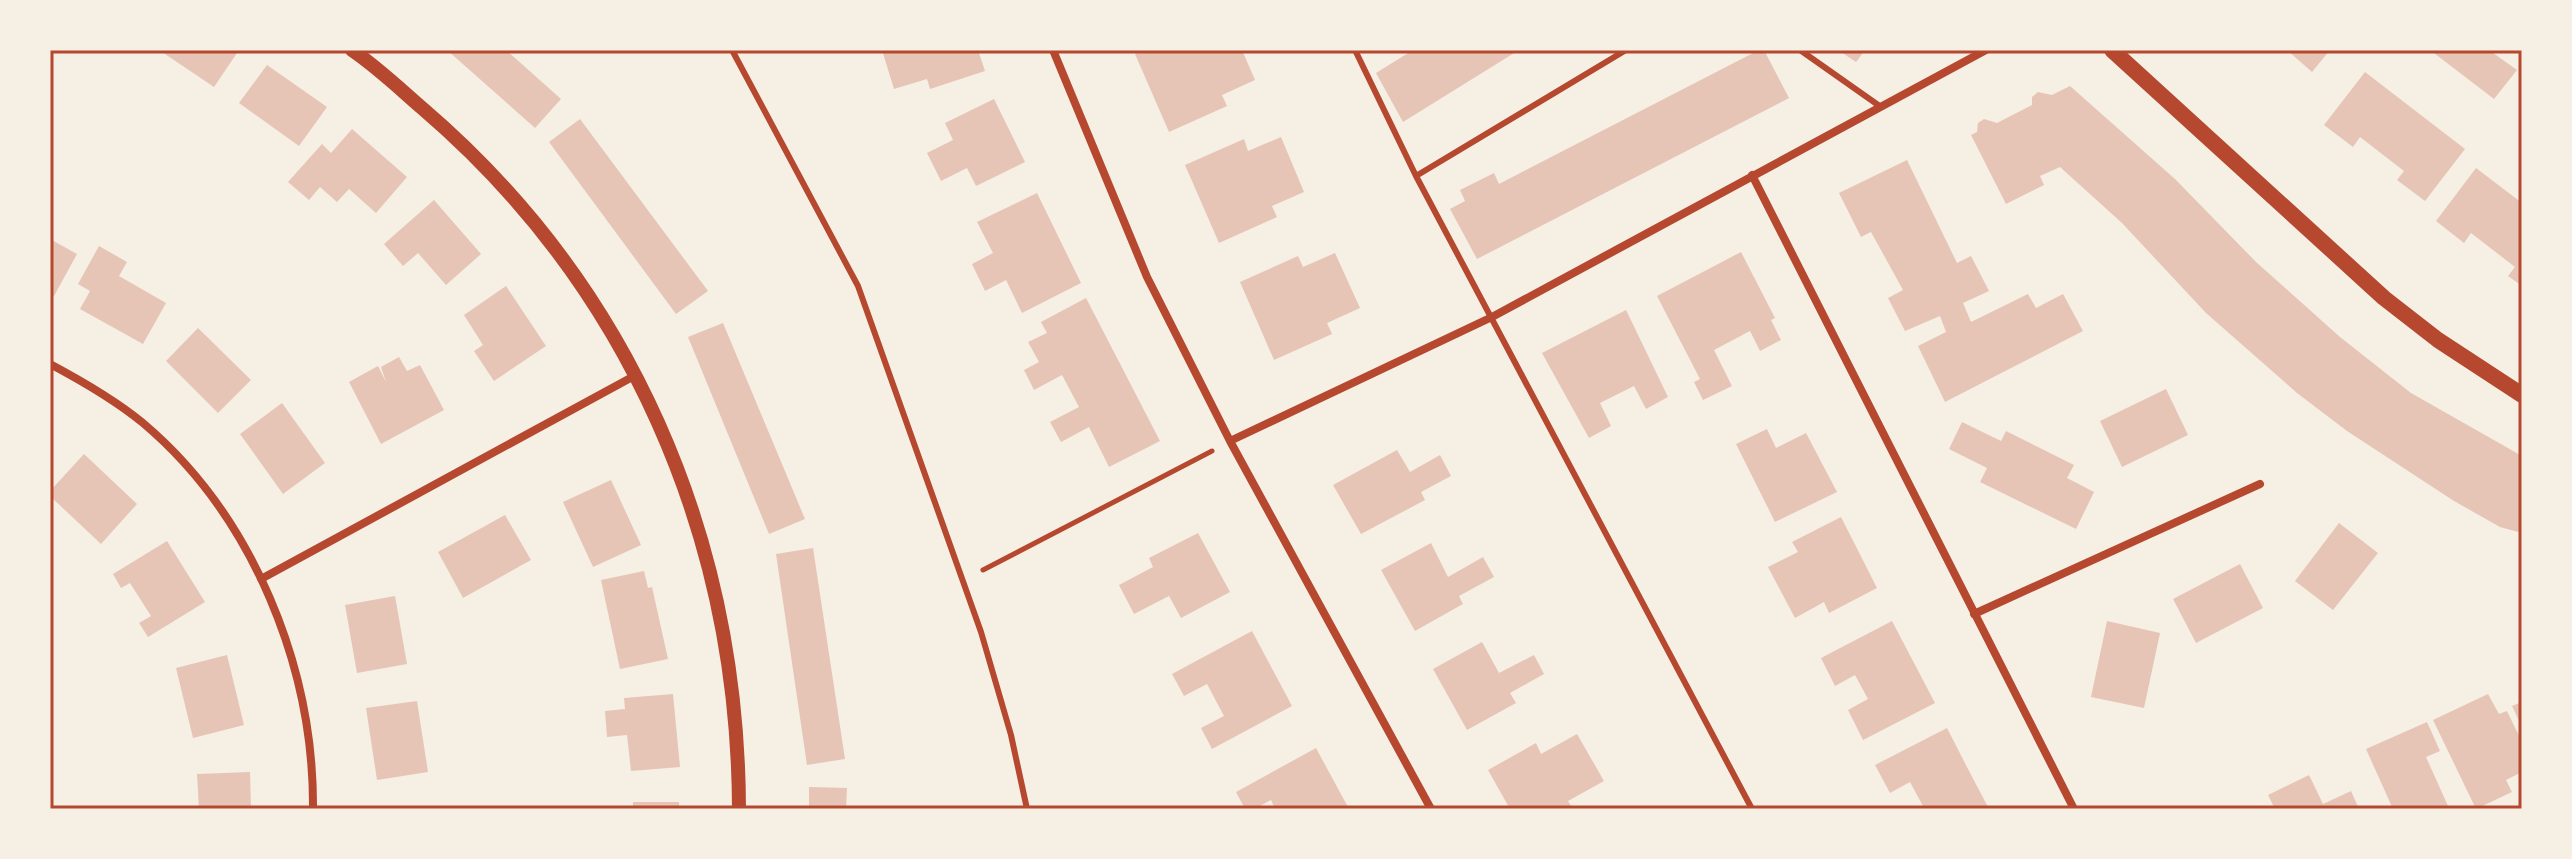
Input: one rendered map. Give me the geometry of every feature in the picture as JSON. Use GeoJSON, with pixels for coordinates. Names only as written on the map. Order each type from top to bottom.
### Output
{"type":"FeatureCollection","features":[{"type":"Feature","properties":{"kind":"main road"},"geometry":{"type":"LineString","coordinates":[[2112,50],[2384,298],[2438,340],[2522,395]]}},
{"type":"Feature","properties":{"kind":"street"},"geometry":{"type":"LineString","coordinates":[[352,50],[466,146],[518,201],[568,264],[636,375],[683,479],[711,571],[733,694],[739,754],[739,809]]}},
{"type":"Feature","properties":{"kind":"street"},"geometry":{"type":"LineString","coordinates":[[1053,50],[1129,239],[1230,441],[1431,809]]}},
{"type":"Feature","properties":{"kind":"street"},"geometry":{"type":"LineString","coordinates":[[1230,441],[1492,317],[1986,50]]}},
{"type":"Feature","properties":{"kind":"street"},"geometry":{"type":"LineString","coordinates":[[1752,175],[2074,809]]}},
{"type":"Feature","properties":{"kind":"street"},"geometry":{"type":"LineString","coordinates":[[50,364],[143,423],[177,457],[224,516],[261,579],[295,669],[307,734],[313,809]]}},
{"type":"Feature","properties":{"kind":"street"},"geometry":{"type":"LineString","coordinates":[[261,579],[636,375]]}},
{"type":"Feature","properties":{"kind":"street"},"geometry":{"type":"LineString","coordinates":[[1974,614],[2260,484]]}},
{"type":"Feature","properties":{"kind":"lane"},"geometry":{"type":"LineString","coordinates":[[732,50],[858,286],[963,580],[1011,735],[1027,809]]}},
{"type":"Feature","properties":{"kind":"lane"},"geometry":{"type":"LineString","coordinates":[[1355,50],[1416,176],[1752,809]]}},
{"type":"Feature","properties":{"kind":"lane"},"geometry":{"type":"LineString","coordinates":[[1416,176],[1626,50]]}},
{"type":"Feature","properties":{"kind":"lane"},"geometry":{"type":"LineString","coordinates":[[1800,50],[1881,107]]}},
{"type":"Feature","properties":{"kind":"path"},"geometry":{"type":"LineString","coordinates":[[963,580],[1230,441]]}},
{"type":"Feature","properties":{"kind":"building"},"geometry":{"type":"Polygon","coordinates":[[[159,50],[239,50],[214,87],[159,50]]]}},
{"type":"Feature","properties":{"kind":"building"},"geometry":{"type":"Polygon","coordinates":[[[447,50],[506,50],[561,99],[535,128],[447,50]]]}},
{"type":"Feature","properties":{"kind":"building"},"geometry":{"type":"Polygon","coordinates":[[[882,50],[978,50],[985,71],[930,89],[927,79],[894,89],[882,50]]]}},
{"type":"Feature","properties":{"kind":"building"},"geometry":{"type":"Polygon","coordinates":[[[1144,50],[1242,50],[1255,80],[1222,95],[1227,106],[1169,132],[1135,54],[1144,50]]]}},
{"type":"Feature","properties":{"kind":"building"},"geometry":{"type":"Polygon","coordinates":[[[1413,50],[1519,50],[1403,122],[1376,73],[1413,50]]]}},
{"type":"Feature","properties":{"kind":"building"},"geometry":{"type":"Polygon","coordinates":[[[1764,50],[1789,98],[1477,259],[1450,209],[1465,201],[1460,190],[1494,173],[1499,184],[1764,50]]]}},
{"type":"Feature","properties":{"kind":"building"},"geometry":{"type":"Polygon","coordinates":[[[1865,50],[1856,62],[1841,52],[1865,50]]]}},
{"type":"Feature","properties":{"kind":"building"},"geometry":{"type":"Polygon","coordinates":[[[2287,50],[2330,50],[2312,72],[2287,50]]]}},
{"type":"Feature","properties":{"kind":"building"},"geometry":{"type":"Polygon","coordinates":[[[2430,50],[2489,50],[2517,70],[2494,99],[2430,50]]]}},
{"type":"Feature","properties":{"kind":"building"},"geometry":{"type":"Polygon","coordinates":[[[267,65],[327,107],[299,146],[239,103],[267,65]]]}},
{"type":"Feature","properties":{"kind":"building"},"geometry":{"type":"Polygon","coordinates":[[[2365,72],[2465,149],[2425,201],[2397,180],[2404,171],[2360,137],[2353,147],[2324,125],[2365,72]]]}},
{"type":"Feature","properties":{"kind":"building"},"geometry":{"type":"Polygon","coordinates":[[[2070,86],[2175,179],[2256,262],[2340,337],[2411,393],[2522,456],[2522,533],[2500,527],[2454,501],[2347,431],[2297,393],[2206,313],[2122,223],[2060,167],[2040,176],[2044,185],[2006,204],[1971,135],[1977,132],[1978,123],[1984,119],[1997,123],[2032,105],[2032,97],[2038,92],[2052,95],[2070,86]]]}},
{"type":"Feature","properties":{"kind":"building"},"geometry":{"type":"Polygon","coordinates":[[[994,99],[1025,162],[976,186],[967,168],[941,181],[927,153],[953,140],[945,123],[994,99]]]}},
{"type":"Feature","properties":{"kind":"building"},"geometry":{"type":"Polygon","coordinates":[[[580,119],[708,291],[676,314],[549,142],[580,119]]]}},
{"type":"Feature","properties":{"kind":"building"},"geometry":{"type":"Polygon","coordinates":[[[352,129],[407,177],[376,213],[349,189],[337,202],[320,187],[309,200],[288,182],[322,144],[331,153],[352,129]]]}},
{"type":"Feature","properties":{"kind":"building"},"geometry":{"type":"Polygon","coordinates":[[[1281,137],[1304,192],[1272,206],[1277,217],[1219,243],[1185,165],[1244,139],[1248,151],[1281,137]]]}},
{"type":"Feature","properties":{"kind":"building"},"geometry":{"type":"Polygon","coordinates":[[[1907,160],[1957,263],[1971,256],[1989,291],[1963,303],[1971,322],[2028,294],[2036,308],[2063,294],[2083,331],[1945,402],[1918,346],[1946,332],[1940,316],[1905,331],[1888,298],[1903,290],[1871,232],[1861,237],[1839,193],[1907,160]]]}},
{"type":"Feature","properties":{"kind":"building"},"geometry":{"type":"Polygon","coordinates":[[[2476,168],[2522,203],[2522,286],[2508,276],[2515,267],[2471,233],[2464,243],[2436,221],[2476,168]]]}},
{"type":"Feature","properties":{"kind":"building"},"geometry":{"type":"Polygon","coordinates":[[[1037,193],[1081,283],[1022,313],[1006,280],[985,291],[972,264],[993,253],[977,222],[1037,193]]]}},
{"type":"Feature","properties":{"kind":"building"},"geometry":{"type":"Polygon","coordinates":[[[434,200],[481,254],[446,285],[418,253],[403,266],[384,244],[434,200]]]}},
{"type":"Feature","properties":{"kind":"building"},"geometry":{"type":"Polygon","coordinates":[[[50,239],[77,254],[54,296],[50,294],[50,239]]]}},
{"type":"Feature","properties":{"kind":"building"},"geometry":{"type":"Polygon","coordinates":[[[99,246],[127,262],[119,276],[166,303],[143,344],[80,309],[90,291],[78,284],[99,246]]]}},
{"type":"Feature","properties":{"kind":"building"},"geometry":{"type":"Polygon","coordinates":[[[1741,252],[1775,318],[1771,320],[1781,340],[1760,351],[1750,331],[1714,350],[1732,386],[1703,400],[1694,382],[1700,379],[1657,296],[1741,252]]]}},
{"type":"Feature","properties":{"kind":"building"},"geometry":{"type":"Polygon","coordinates":[[[1335,253],[1360,308],[1327,323],[1332,334],[1274,360],[1240,282],[1298,256],[1303,267],[1335,253]]]}},
{"type":"Feature","properties":{"kind":"building"},"geometry":{"type":"Polygon","coordinates":[[[506,286],[546,346],[494,381],[474,351],[483,345],[464,315],[506,286]]]}},
{"type":"Feature","properties":{"kind":"building"},"geometry":{"type":"Polygon","coordinates":[[[1086,298],[1160,441],[1109,467],[1089,427],[1061,442],[1050,422],[1079,407],[1062,375],[1034,390],[1024,370],[1039,362],[1028,342],[1047,333],[1041,322],[1086,298]]]}},
{"type":"Feature","properties":{"kind":"building"},"geometry":{"type":"Polygon","coordinates":[[[1626,310],[1668,397],[1646,409],[1634,386],[1600,403],[1611,426],[1589,438],[1542,353],[1626,310]]]}},
{"type":"Feature","properties":{"kind":"building"},"geometry":{"type":"Polygon","coordinates":[[[723,323],[805,519],[769,534],[688,337],[723,323]]]}},
{"type":"Feature","properties":{"kind":"building"},"geometry":{"type":"Polygon","coordinates":[[[198,328],[251,380],[218,413],[166,361],[198,328]]]}},
{"type":"Feature","properties":{"kind":"building"},"geometry":{"type":"Polygon","coordinates":[[[399,357],[407,371],[420,365],[444,410],[381,444],[349,382],[378,366],[386,382],[381,367],[399,357]]]}},
{"type":"Feature","properties":{"kind":"building"},"geometry":{"type":"Polygon","coordinates":[[[2166,389],[2188,435],[2122,467],[2100,421],[2166,389]]]}},
{"type":"Feature","properties":{"kind":"building"},"geometry":{"type":"Polygon","coordinates":[[[282,403],[325,463],[283,494],[240,434],[282,403]]]}},
{"type":"Feature","properties":{"kind":"building"},"geometry":{"type":"Polygon","coordinates":[[[1962,422],[2001,441],[2006,431],[2074,465],[2067,478],[2094,492],[2076,529],[1980,482],[1987,468],[1949,449],[1962,422]]]}},
{"type":"Feature","properties":{"kind":"building"},"geometry":{"type":"Polygon","coordinates":[[[1767,429],[1776,448],[1806,433],[1837,492],[1775,522],[1736,444],[1767,429]]]}},
{"type":"Feature","properties":{"kind":"building"},"geometry":{"type":"Polygon","coordinates":[[[1397,450],[1410,472],[1440,455],[1451,476],[1421,492],[1425,500],[1361,534],[1333,485],[1397,450]]]}},
{"type":"Feature","properties":{"kind":"building"},"geometry":{"type":"Polygon","coordinates":[[[84,454],[137,504],[101,544],[50,496],[50,491],[84,454]]]}},
{"type":"Feature","properties":{"kind":"building"},"geometry":{"type":"Polygon","coordinates":[[[611,480],[641,545],[593,567],[563,502],[611,480]]]}},
{"type":"Feature","properties":{"kind":"building"},"geometry":{"type":"Polygon","coordinates":[[[505,515],[531,560],[463,598],[438,552],[505,515]]]}},
{"type":"Feature","properties":{"kind":"building"},"geometry":{"type":"Polygon","coordinates":[[[1841,517],[1877,588],[1829,613],[1824,602],[1795,618],[1768,567],[1798,552],[1792,542],[1841,517]]]}},
{"type":"Feature","properties":{"kind":"building"},"geometry":{"type":"Polygon","coordinates":[[[2339,523],[2378,553],[2333,610],[2295,581],[2339,523]]]}},
{"type":"Feature","properties":{"kind":"building"},"geometry":{"type":"Polygon","coordinates":[[[1198,533],[1230,592],[1181,618],[1169,596],[1134,614],[1119,585],[1153,567],[1149,558],[1198,533]]]}},
{"type":"Feature","properties":{"kind":"building"},"geometry":{"type":"Polygon","coordinates":[[[167,541],[205,602],[148,637],[139,623],[151,616],[130,583],[121,588],[113,574],[167,541]]]}},
{"type":"Feature","properties":{"kind":"building"},"geometry":{"type":"Polygon","coordinates":[[[1431,543],[1448,577],[1483,557],[1494,577],[1459,596],[1463,604],[1415,631],[1381,570],[1431,543]]]}},
{"type":"Feature","properties":{"kind":"building"},"geometry":{"type":"Polygon","coordinates":[[[813,548],[845,759],[807,765],[776,554],[813,548]]]}},
{"type":"Feature","properties":{"kind":"building"},"geometry":{"type":"Polygon","coordinates":[[[2240,564],[2263,608],[2196,643],[2173,599],[2240,564]]]}},
{"type":"Feature","properties":{"kind":"building"},"geometry":{"type":"Polygon","coordinates":[[[644,571],[648,588],[652,587],[668,659],[620,669],[601,580],[644,571]]]}},
{"type":"Feature","properties":{"kind":"building"},"geometry":{"type":"Polygon","coordinates":[[[395,596],[407,664],[357,673],[345,605],[395,596]]]}},
{"type":"Feature","properties":{"kind":"building"},"geometry":{"type":"Polygon","coordinates":[[[1892,621],[1935,703],[1863,740],[1848,710],[1868,699],[1855,675],[1835,686],[1821,658],[1892,621]]]}},
{"type":"Feature","properties":{"kind":"building"},"geometry":{"type":"Polygon","coordinates":[[[2107,621],[2160,633],[2144,708],[2091,697],[2107,621]]]}},
{"type":"Feature","properties":{"kind":"building"},"geometry":{"type":"Polygon","coordinates":[[[1252,631],[1292,706],[1212,749],[1201,728],[1224,716],[1207,684],[1184,696],[1172,674],[1252,631]]]}},
{"type":"Feature","properties":{"kind":"building"},"geometry":{"type":"Polygon","coordinates":[[[1482,642],[1499,673],[1534,655],[1544,674],[1510,693],[1516,703],[1467,730],[1433,669],[1482,642]]]}},
{"type":"Feature","properties":{"kind":"building"},"geometry":{"type":"Polygon","coordinates":[[[227,655],[244,725],[193,738],[176,668],[227,655]]]}},
{"type":"Feature","properties":{"kind":"building"},"geometry":{"type":"Polygon","coordinates":[[[673,694],[680,767],[631,771],[627,735],[607,737],[605,711],[625,709],[624,698],[673,694]]]}},
{"type":"Feature","properties":{"kind":"building"},"geometry":{"type":"Polygon","coordinates":[[[2488,694],[2499,714],[2507,711],[2522,742],[2522,772],[2506,780],[2512,792],[2476,809],[2433,720],[2488,694]]]}},
{"type":"Feature","properties":{"kind":"building"},"geometry":{"type":"Polygon","coordinates":[[[417,701],[428,772],[377,780],[366,708],[417,701]]]}},
{"type":"Feature","properties":{"kind":"building"},"geometry":{"type":"Polygon","coordinates":[[[2522,702],[2522,727],[2512,706],[2522,702]]]}},
{"type":"Feature","properties":{"kind":"building"},"geometry":{"type":"Polygon","coordinates":[[[2427,722],[2440,751],[2426,757],[2448,806],[2393,809],[2366,749],[2427,722]]]}},
{"type":"Feature","properties":{"kind":"building"},"geometry":{"type":"Polygon","coordinates":[[[1947,728],[1989,809],[1917,809],[1923,806],[1910,782],[1890,793],[1875,765],[1947,728]]]}},
{"type":"Feature","properties":{"kind":"building"},"geometry":{"type":"Polygon","coordinates":[[[1577,734],[1604,781],[1568,801],[1573,809],[1510,809],[1488,770],[1536,743],[1541,754],[1577,734]]]}},
{"type":"Feature","properties":{"kind":"building"},"geometry":{"type":"Polygon","coordinates":[[[1316,748],[1349,809],[1275,809],[1271,800],[1254,809],[1245,809],[1236,792],[1316,748]]]}},
{"type":"Feature","properties":{"kind":"building"},"geometry":{"type":"Polygon","coordinates":[[[250,772],[251,809],[199,809],[197,774],[250,772]]]}},
{"type":"Feature","properties":{"kind":"building"},"geometry":{"type":"Polygon","coordinates":[[[2309,775],[2323,804],[2351,791],[2359,809],[2275,809],[2268,795],[2309,775]]]}},
{"type":"Feature","properties":{"kind":"building"},"geometry":{"type":"Polygon","coordinates":[[[809,787],[847,788],[846,809],[809,809],[809,787]]]}},
{"type":"Feature","properties":{"kind":"building"},"geometry":{"type":"Polygon","coordinates":[[[633,802],[679,802],[679,809],[633,809],[633,802]]]}}]}
